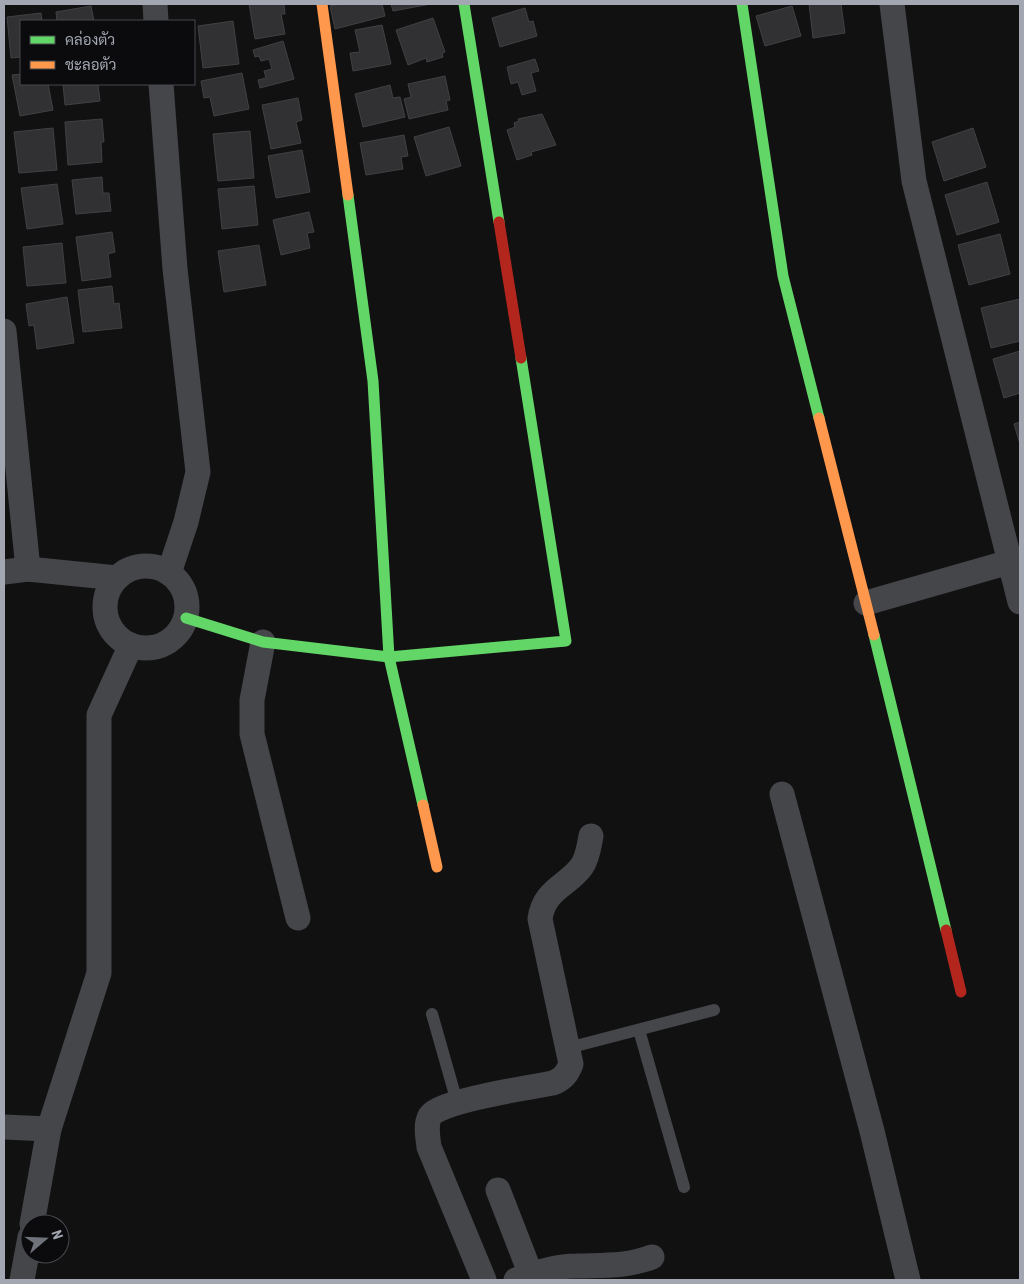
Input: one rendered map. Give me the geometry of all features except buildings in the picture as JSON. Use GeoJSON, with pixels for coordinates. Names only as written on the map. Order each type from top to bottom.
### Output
{"type":"FeatureCollection","features":[{"type":"Feature","properties":{"kind":"street"},"geometry":{"type":"LineString","coordinates":[[155,4],[156,20]]}},
{"type":"Feature","properties":{"kind":"street"},"geometry":{"type":"LineString","coordinates":[[322,4],[372,381],[389,657],[437,868]]}},
{"type":"Feature","properties":{"kind":"street"},"geometry":{"type":"LineString","coordinates":[[186,618],[263,642],[389,657],[566,641],[464,4]]}},
{"type":"Feature","properties":{"kind":"street"},"geometry":{"type":"LineString","coordinates":[[742,4],[744,28],[783,276],[866,603],[961,992]]}},
{"type":"Feature","properties":{"kind":"street"},"geometry":{"type":"LineString","coordinates":[[892,4],[914,181],[1015,560],[1020,602]]}},
{"type":"Feature","properties":{"kind":"street"},"geometry":{"type":"LineString","coordinates":[[161,85],[175,269],[198,472],[186,522],[169,573]]}},
{"type":"Feature","properties":{"kind":"street"},"geometry":{"type":"LineString","coordinates":[[4,332],[28,570]]}},
{"type":"Feature","properties":{"kind":"street"},"geometry":{"type":"LineString","coordinates":[[866,603],[1015,560]]}},
{"type":"Feature","properties":{"kind":"street"},"geometry":{"type":"LineString","coordinates":[[142,566],[156,567],[169,573],[184,592],[187,605],[186,618],[180,630],[170,640],[158,646],[144,648],[131,645],[119,638],[110,627],[106,615],[106,601],[109,588],[117,578],[129,570],[142,566]]}},
{"type":"Feature","properties":{"kind":"street"},"geometry":{"type":"LineString","coordinates":[[4,572],[28,570],[117,578]]}},
{"type":"Feature","properties":{"kind":"street"},"geometry":{"type":"LineString","coordinates":[[263,642],[252,700],[252,734],[298,918]]}},
{"type":"Feature","properties":{"kind":"street"},"geometry":{"type":"LineString","coordinates":[[34,1214],[49,1129],[99,973],[99,715],[131,645]]}},
{"type":"Feature","properties":{"kind":"street"},"geometry":{"type":"LineString","coordinates":[[782,794],[872,1131],[908,1280]]}},
{"type":"Feature","properties":{"kind":"street"},"geometry":{"type":"LineString","coordinates":[[484,1280],[429,1147],[427,1130],[430,1116],[438,1109],[457,1102],[562,1079],[571,1064],[540,919],[546,902],[561,883],[575,874],[582,866],[586,858],[591,836]]}},
{"type":"Feature","properties":{"kind":"street"},"geometry":{"type":"LineString","coordinates":[[4,1127],[49,1129]]}},
{"type":"Feature","properties":{"kind":"street"},"geometry":{"type":"LineString","coordinates":[[498,1190],[523,1277],[575,1266],[628,1265],[652,1257]]}},
{"type":"Feature","properties":{"kind":"street"},"geometry":{"type":"LineString","coordinates":[[22,1280],[25,1264]]}},
{"type":"Feature","properties":{"kind":"lane"},"geometry":{"type":"LineString","coordinates":[[568,1048],[714,1010]]}},
{"type":"Feature","properties":{"kind":"lane"},"geometry":{"type":"LineString","coordinates":[[432,1014],[457,1102]]}},
{"type":"Feature","properties":{"kind":"lane"},"geometry":{"type":"LineString","coordinates":[[639,1030],[684,1187]]}},
{"type":"Feature","properties":{"kind":"traffic: fast"},"geometry":{"type":"LineString","coordinates":[[464,4],[499,222]]}},
{"type":"Feature","properties":{"kind":"traffic: fast"},"geometry":{"type":"LineString","coordinates":[[742,4],[783,276],[819,418]]}},
{"type":"Feature","properties":{"kind":"traffic: fast"},"geometry":{"type":"LineString","coordinates":[[348,195],[373,381],[389,657],[423,805]]}},
{"type":"Feature","properties":{"kind":"traffic: fast"},"geometry":{"type":"LineString","coordinates":[[186,618],[263,642],[389,657],[566,641],[521,358]]}},
{"type":"Feature","properties":{"kind":"traffic: fast"},"geometry":{"type":"LineString","coordinates":[[874,635],[946,930]]}},
{"type":"Feature","properties":{"kind":"traffic: slow"},"geometry":{"type":"LineString","coordinates":[[322,4],[348,195]]}},
{"type":"Feature","properties":{"kind":"traffic: slow"},"geometry":{"type":"LineString","coordinates":[[819,418],[874,635]]}},
{"type":"Feature","properties":{"kind":"traffic: slow"},"geometry":{"type":"LineString","coordinates":[[423,805],[437,867]]}},
{"type":"Feature","properties":{"kind":"traffic: jam"},"geometry":{"type":"LineString","coordinates":[[499,222],[521,358]]}},
{"type":"Feature","properties":{"kind":"traffic: jam"},"geometry":{"type":"LineString","coordinates":[[946,930],[961,992]]}}]}
